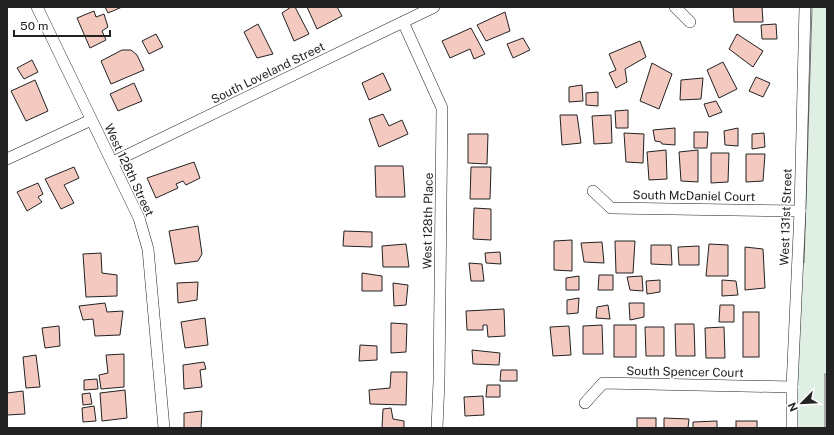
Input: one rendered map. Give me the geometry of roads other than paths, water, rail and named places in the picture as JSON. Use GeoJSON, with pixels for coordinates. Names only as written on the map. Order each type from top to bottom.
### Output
{"type":"FeatureCollection","features":[{"type":"Feature","properties":{"kind":"street","name":"West 128th Street"},"geometry":{"type":"LineString","coordinates":[[37,7],[139,218],[148,250],[164,428]]}},
{"type":"Feature","properties":{"kind":"street","name":"South Loveland Street"},"geometry":{"type":"LineString","coordinates":[[113,162],[434,7]]}},
{"type":"Feature","properties":{"kind":"street"},"geometry":{"type":"LineString","coordinates":[[675,7],[690,22]]}},
{"type":"Feature","properties":{"kind":"street","name":"West 131st Street"},"geometry":{"type":"LineString","coordinates":[[792,428],[792,387],[800,211],[805,7]]}},
{"type":"Feature","properties":{"kind":"street","name":"West 128th Place"},"geometry":{"type":"LineString","coordinates":[[403,22],[442,108],[439,381],[437,428]]}},
{"type":"Feature","properties":{"kind":"street"},"geometry":{"type":"LineString","coordinates":[[7,159],[91,120]]}},
{"type":"Feature","properties":{"kind":"street","name":"South McDaniel Court"},"geometry":{"type":"LineString","coordinates":[[593,191],[611,208],[800,211]]}},
{"type":"Feature","properties":{"kind":"street","name":"South Spencer Court"},"geometry":{"type":"LineString","coordinates":[[585,403],[603,383],[792,387]]}}]}
